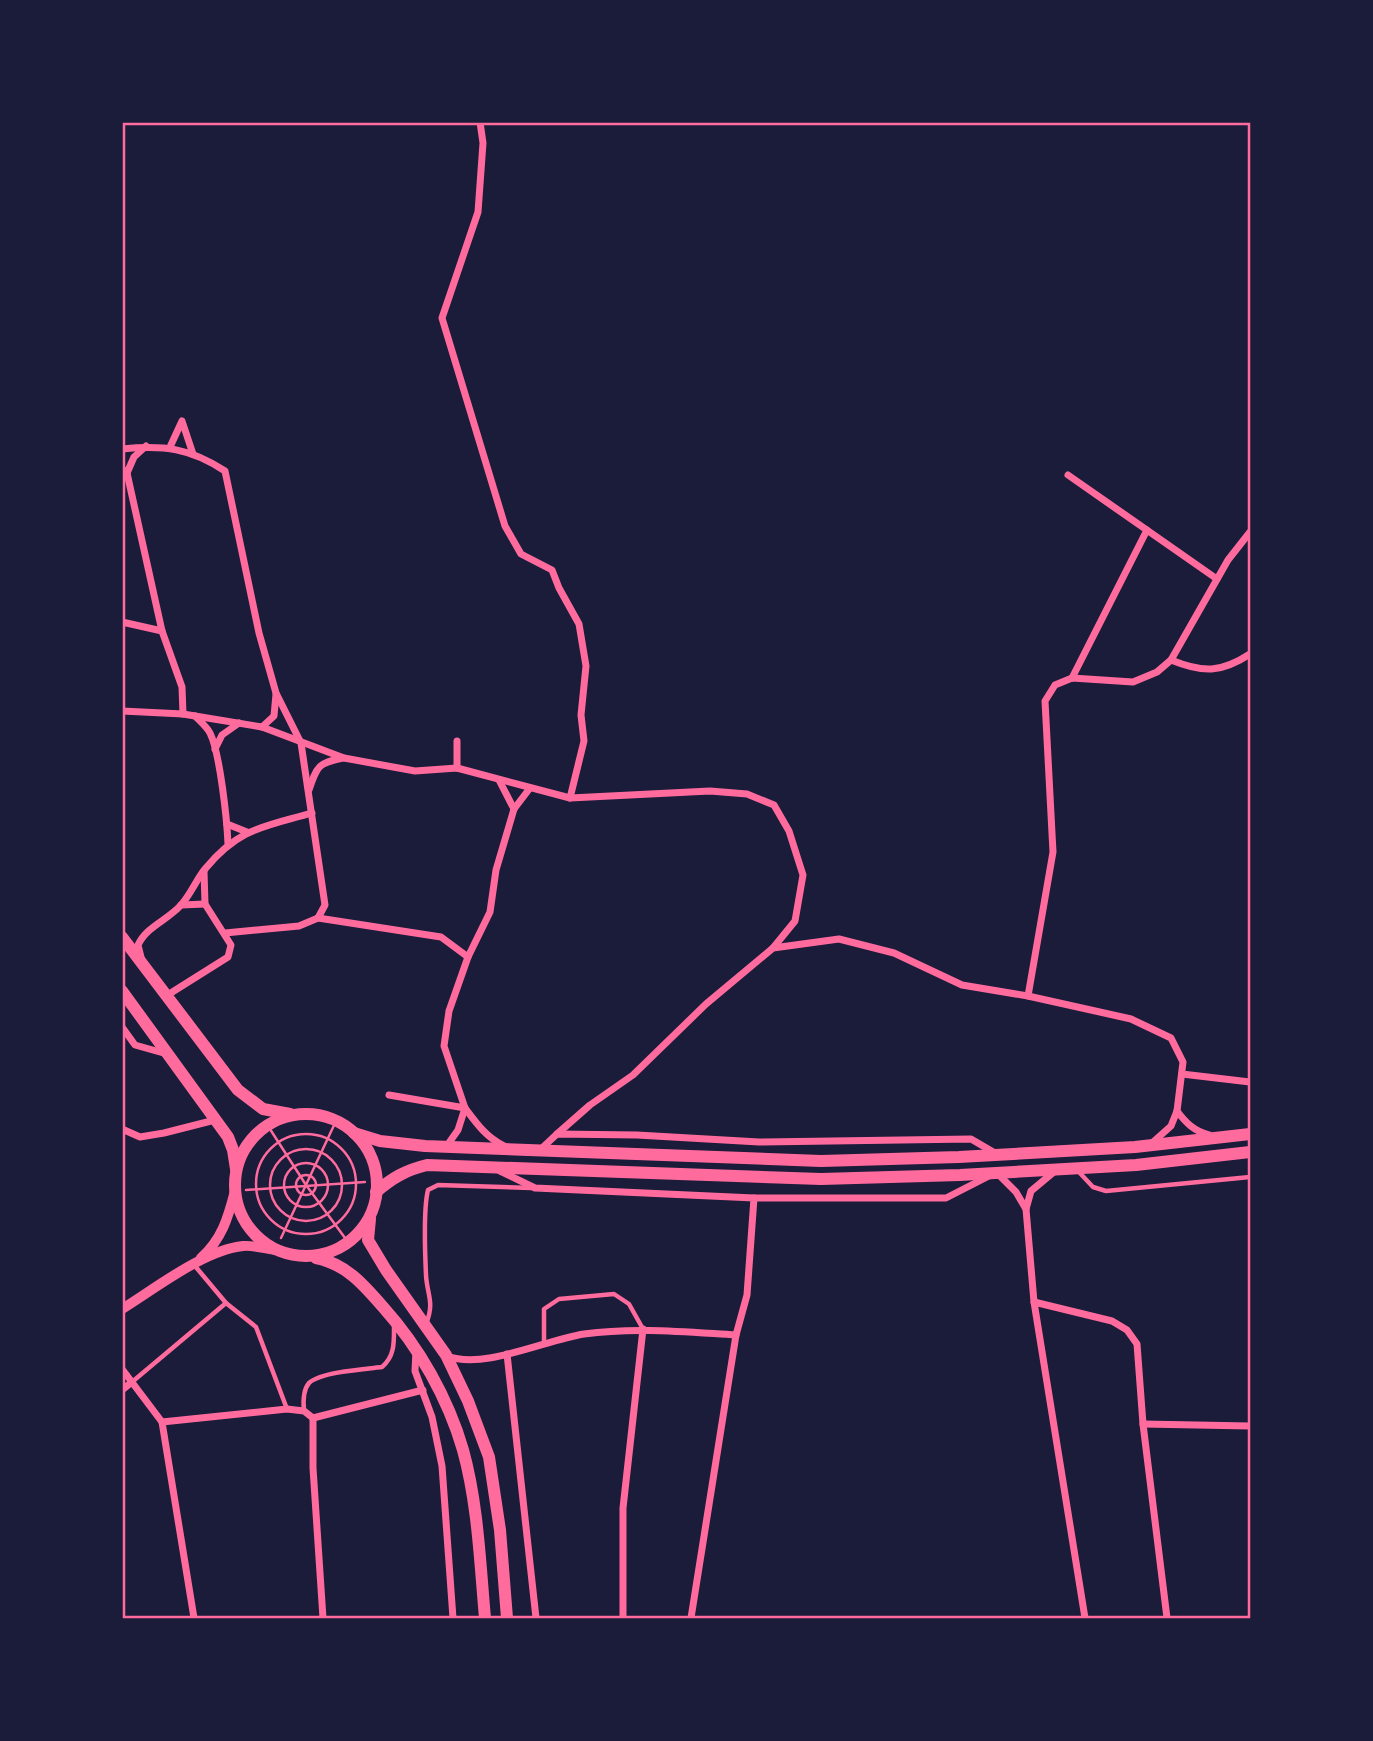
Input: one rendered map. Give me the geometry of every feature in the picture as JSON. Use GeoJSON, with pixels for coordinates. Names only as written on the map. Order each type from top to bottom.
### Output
{"type":"FeatureCollection","features":[{"type":"Feature","properties":{"kind":"main road"},"geometry":{"type":"LineString","coordinates":[[122,937],[238,1090],[263,1109],[294,1115],[316,1115],[336,1121],[354,1133],[380,1142],[511,1150],[821,1161],[998,1155],[1149,1145],[1249,1133]]}},
{"type":"Feature","properties":{"kind":"main road"},"geometry":{"type":"LineString","coordinates":[[122,990],[228,1136],[233,1150],[239,1210],[248,1226],[260,1240],[276,1250],[334,1261],[350,1273],[394,1319],[416,1350],[449,1408],[463,1449],[477,1533],[485,1619]]}},
{"type":"Feature","properties":{"kind":"main road"},"geometry":{"type":"LineString","coordinates":[[236,1172],[243,1152],[256,1134],[294,1115]]}},
{"type":"Feature","properties":{"kind":"main road"},"geometry":{"type":"LineString","coordinates":[[354,1133],[367,1150],[375,1170],[376,1187],[368,1240],[446,1355],[468,1401],[489,1457],[500,1530],[507,1619]]}},
{"type":"Feature","properties":{"kind":"main road"},"geometry":{"type":"LineString","coordinates":[[376,1187],[400,1174],[427,1165],[821,1179],[1057,1170],[1136,1165],[1251,1152]]}},
{"type":"Feature","properties":{"kind":"main road"},"geometry":{"type":"LineString","coordinates":[[309,1256],[324,1254],[348,1242],[363,1228],[370,1214]]}},
{"type":"Feature","properties":{"kind":"street"},"geometry":{"type":"LineString","coordinates":[[480,122],[483,143],[478,212],[442,318],[505,526],[522,554],[552,570],[579,624],[586,666],[581,715],[584,741],[570,798]]}},
{"type":"Feature","properties":{"kind":"street"},"geometry":{"type":"LineString","coordinates":[[170,447],[182,421],[193,454]]}},
{"type":"Feature","properties":{"kind":"street"},"geometry":{"type":"LineString","coordinates":[[146,446],[134,457],[125,471],[162,631],[182,687],[183,714]]}},
{"type":"Feature","properties":{"kind":"street"},"geometry":{"type":"LineString","coordinates":[[122,449],[170,447],[204,458],[225,471],[259,634],[276,693],[302,743],[325,905],[318,918]]}},
{"type":"Feature","properties":{"kind":"street"},"geometry":{"type":"LineString","coordinates":[[1068,475],[1217,579]]}},
{"type":"Feature","properties":{"kind":"street"},"geometry":{"type":"LineString","coordinates":[[1072,678],[1147,530]]}},
{"type":"Feature","properties":{"kind":"street"},"geometry":{"type":"LineString","coordinates":[[1028,996],[1053,852],[1045,701],[1055,685],[1072,678],[1133,682],[1157,672],[1171,660],[1228,560],[1249,538]]}},
{"type":"Feature","properties":{"kind":"street"},"geometry":{"type":"LineString","coordinates":[[122,622],[162,631]]}},
{"type":"Feature","properties":{"kind":"street"},"geometry":{"type":"LineString","coordinates":[[1171,660],[1194,670],[1214,669],[1251,654]]}},
{"type":"Feature","properties":{"kind":"street"},"geometry":{"type":"LineString","coordinates":[[262,727],[274,716],[276,693]]}},
{"type":"Feature","properties":{"kind":"street"},"geometry":{"type":"LineString","coordinates":[[122,711],[183,714],[262,727],[344,758],[415,771],[457,768],[570,798],[710,791],[747,794],[774,805],[789,831],[803,875],[795,921],[773,948],[706,1004],[633,1075],[590,1105],[539,1151]]}},
{"type":"Feature","properties":{"kind":"street"},"geometry":{"type":"LineString","coordinates":[[195,716],[210,732],[215,750],[228,844]]}},
{"type":"Feature","properties":{"kind":"street"},"geometry":{"type":"LineString","coordinates":[[215,750],[222,735],[239,723]]}},
{"type":"Feature","properties":{"kind":"street"},"geometry":{"type":"LineString","coordinates":[[457,741],[457,768]]}},
{"type":"Feature","properties":{"kind":"street"},"geometry":{"type":"LineString","coordinates":[[309,792],[314,774],[324,762],[344,758]]}},
{"type":"Feature","properties":{"kind":"street"},"geometry":{"type":"LineString","coordinates":[[499,780],[514,809]]}},
{"type":"Feature","properties":{"kind":"street"},"geometry":{"type":"LineString","coordinates":[[511,1150],[491,1140],[465,1108],[444,1046],[449,1011],[468,957],[490,912],[496,870],[514,809],[530,788]]}},
{"type":"Feature","properties":{"kind":"street"},"geometry":{"type":"LineString","coordinates":[[144,968],[138,944],[142,936],[181,905],[204,871],[228,844],[247,832],[312,813]]}},
{"type":"Feature","properties":{"kind":"street"},"geometry":{"type":"LineString","coordinates":[[227,824],[247,832]]}},
{"type":"Feature","properties":{"kind":"street"},"geometry":{"type":"LineString","coordinates":[[166,996],[228,957],[231,945],[205,904],[204,871]]}},
{"type":"Feature","properties":{"kind":"street"},"geometry":{"type":"LineString","coordinates":[[181,905],[205,904]]}},
{"type":"Feature","properties":{"kind":"street"},"geometry":{"type":"LineString","coordinates":[[225,933],[299,926],[318,918],[441,937],[468,957]]}},
{"type":"Feature","properties":{"kind":"street"},"geometry":{"type":"LineString","coordinates":[[773,948],[839,939],[894,953],[962,985],[1131,1018],[1171,1038],[1183,1062],[1177,1111],[1164,1135],[1149,1145]]}},
{"type":"Feature","properties":{"kind":"street"},"geometry":{"type":"LineString","coordinates":[[122,1027],[135,1045],[169,1055]]}},
{"type":"Feature","properties":{"kind":"street"},"geometry":{"type":"LineString","coordinates":[[1182,1074],[1251,1082]]}},
{"type":"Feature","properties":{"kind":"street"},"geometry":{"type":"LineString","coordinates":[[389,1096],[465,1108]]}},
{"type":"Feature","properties":{"kind":"street"},"geometry":{"type":"LineString","coordinates":[[446,1147],[458,1130],[465,1108]]}},
{"type":"Feature","properties":{"kind":"street"},"geometry":{"type":"LineString","coordinates":[[1177,1111],[1187,1124],[1199,1132],[1219,1138]]}},
{"type":"Feature","properties":{"kind":"street"},"geometry":{"type":"LineString","coordinates":[[122,1129],[140,1137],[215,1120]]}},
{"type":"Feature","properties":{"kind":"street"},"geometry":{"type":"LineString","coordinates":[[557,1134],[637,1135],[759,1142],[971,1139],[998,1155]]}},
{"type":"Feature","properties":{"kind":"street"},"geometry":{"type":"LineString","coordinates":[[493,1167],[535,1188],[754,1198],[946,1198],[995,1173],[1017,1192],[1026,1209]]}},
{"type":"Feature","properties":{"kind":"street"},"geometry":{"type":"LineString","coordinates":[[1057,1170],[1031,1191],[1026,1209],[1034,1302],[1084,1619]]}},
{"type":"Feature","properties":{"kind":"street"},"geometry":{"type":"LineString","coordinates":[[194,1265],[214,1246],[226,1225],[235,1191]]}},
{"type":"Feature","properties":{"kind":"street"},"geometry":{"type":"LineString","coordinates":[[691,1619],[736,1335],[747,1295],[754,1198]]}},
{"type":"Feature","properties":{"kind":"street"},"geometry":{"type":"LineString","coordinates":[[122,1309],[194,1265],[226,1250],[246,1246],[276,1250]]}},
{"type":"Feature","properties":{"kind":"street"},"geometry":{"type":"LineString","coordinates":[[1034,1302],[1112,1321],[1127,1330],[1137,1344],[1143,1423],[1167,1619]]}},
{"type":"Feature","properties":{"kind":"street"},"geometry":{"type":"LineString","coordinates":[[446,1355],[459,1361],[507,1354],[582,1335],[643,1329],[736,1335]]}},
{"type":"Feature","properties":{"kind":"street"},"geometry":{"type":"LineString","coordinates":[[623,1619],[623,1508],[643,1329]]}},
{"type":"Feature","properties":{"kind":"street"},"geometry":{"type":"LineString","coordinates":[[416,1350],[415,1371],[432,1417],[442,1466],[453,1619]]}},
{"type":"Feature","properties":{"kind":"street"},"geometry":{"type":"LineString","coordinates":[[507,1354],[536,1619]]}},
{"type":"Feature","properties":{"kind":"street"},"geometry":{"type":"LineString","coordinates":[[122,1369],[162,1422],[194,1619]]}},
{"type":"Feature","properties":{"kind":"street"},"geometry":{"type":"LineString","coordinates":[[122,1390],[132,1382]]}},
{"type":"Feature","properties":{"kind":"street"},"geometry":{"type":"LineString","coordinates":[[313,1418],[423,1390]]}},
{"type":"Feature","properties":{"kind":"street"},"geometry":{"type":"LineString","coordinates":[[162,1422],[288,1409],[304,1411],[313,1418]]}},
{"type":"Feature","properties":{"kind":"street"},"geometry":{"type":"LineString","coordinates":[[313,1418],[313,1468],[323,1619]]}},
{"type":"Feature","properties":{"kind":"street"},"geometry":{"type":"LineString","coordinates":[[1143,1423],[1251,1426]]}},
{"type":"Feature","properties":{"kind":"lane"},"geometry":{"type":"LineString","coordinates":[[1074,1168],[1093,1187],[1106,1191],[1251,1177]]}},
{"type":"Feature","properties":{"kind":"lane"},"geometry":{"type":"LineString","coordinates":[[425,1326],[431,1311],[431,1294],[426,1278],[428,1190],[438,1185],[535,1188]]}},
{"type":"Feature","properties":{"kind":"lane"},"geometry":{"type":"LineString","coordinates":[[194,1265],[226,1303],[256,1327],[288,1409]]}},
{"type":"Feature","properties":{"kind":"lane"},"geometry":{"type":"LineString","coordinates":[[544,1345],[544,1309],[559,1299],[614,1294],[629,1304],[643,1329]]}},
{"type":"Feature","properties":{"kind":"lane"},"geometry":{"type":"LineString","coordinates":[[132,1382],[226,1303]]}},
{"type":"Feature","properties":{"kind":"lane"},"geometry":{"type":"LineString","coordinates":[[304,1411],[303,1399],[307,1385],[317,1378],[382,1367],[390,1360],[394,1347],[394,1319]]}},
{"type":"Feature","properties":{"kind":"path"},"geometry":{"type":"LineString","coordinates":[[276,1250],[336,1121]]}},
{"type":"Feature","properties":{"kind":"path"},"geometry":{"type":"LineString","coordinates":[[268,1126],[277,1143],[348,1242]]}},
{"type":"Feature","properties":{"kind":"path"},"geometry":{"type":"LineString","coordinates":[[315,1134],[327,1138],[342,1149],[352,1164],[356,1182],[354,1199],[347,1214],[335,1226],[310,1235],[285,1230],[264,1213],[256,1188],[260,1163],[267,1152],[289,1136],[315,1134]]}},
{"type":"Feature","properties":{"kind":"path"},"geometry":{"type":"LineString","coordinates":[[303,1149],[321,1152],[332,1160],[339,1171],[342,1184],[335,1206],[327,1214],[309,1221],[291,1218],[276,1205],[270,1187],[273,1169],[286,1155],[303,1149]]}},
{"type":"Feature","properties":{"kind":"path"},"geometry":{"type":"LineString","coordinates":[[304,1162],[316,1164],[327,1176],[324,1198],[308,1208],[296,1206],[287,1198],[283,1186],[285,1175],[293,1166],[304,1162]]}},
{"type":"Feature","properties":{"kind":"path"},"geometry":{"type":"LineString","coordinates":[[300,1176],[311,1176]]}},
{"type":"Feature","properties":{"kind":"path"},"geometry":{"type":"LineString","coordinates":[[295,1186],[300,1176]]}},
{"type":"Feature","properties":{"kind":"path"},"geometry":{"type":"LineString","coordinates":[[311,1176],[316,1185]]}},
{"type":"Feature","properties":{"kind":"path"},"geometry":{"type":"LineString","coordinates":[[235,1191],[356,1182],[376,1187]]}},
{"type":"Feature","properties":{"kind":"path"},"geometry":{"type":"LineString","coordinates":[[312,1193],[316,1185]]}},
{"type":"Feature","properties":{"kind":"path"},"geometry":{"type":"LineString","coordinates":[[295,1186],[302,1195]]}},
{"type":"Feature","properties":{"kind":"path"},"geometry":{"type":"LineString","coordinates":[[302,1195],[312,1193]]}}]}
